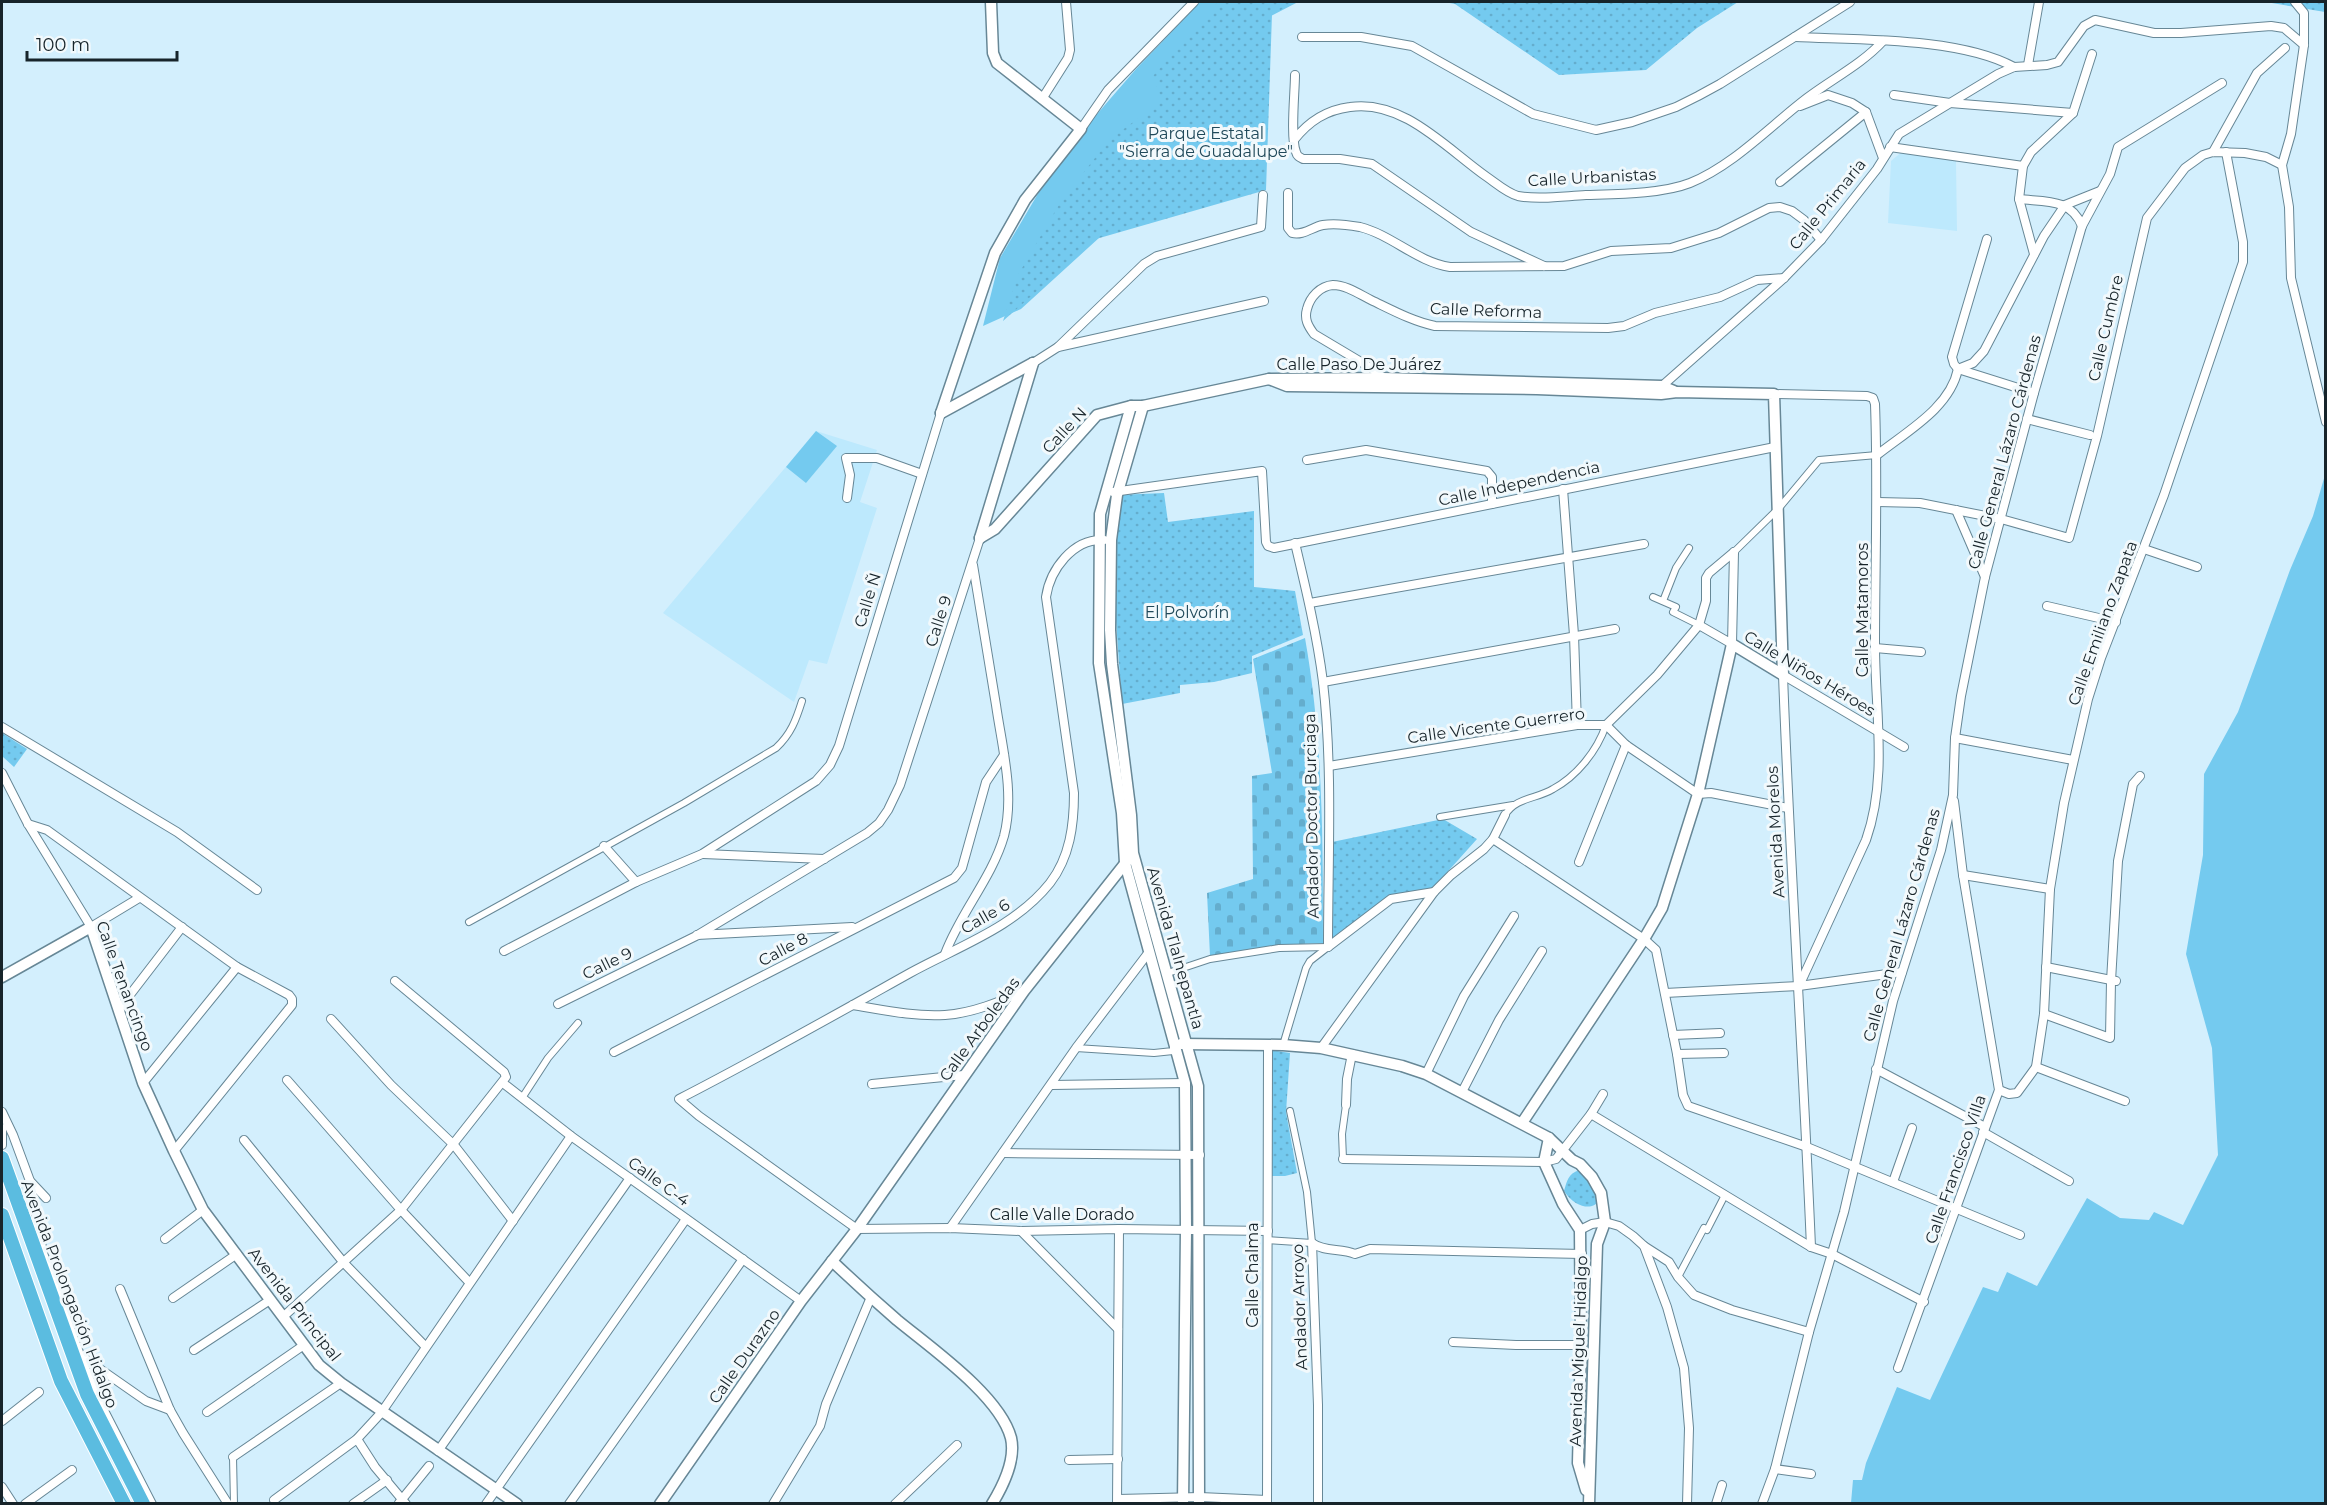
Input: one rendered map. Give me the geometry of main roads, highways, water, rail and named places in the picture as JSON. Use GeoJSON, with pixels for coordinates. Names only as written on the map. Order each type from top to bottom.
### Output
{"type":"FeatureCollection","features":[{"type":"Feature","properties":{"kind":"highway","name":"Avenida Prolongación Hidalgo"},"geometry":{"type":"LineString","coordinates":[[2,1158],[87,1394],[143,1503]]}},
{"type":"Feature","properties":{"kind":"highway"},"geometry":{"type":"LineString","coordinates":[[2,1215],[61,1381],[124,1503]]}},
{"type":"Feature","properties":{"kind":"park label","name":"Parque Estatal \"Sierra de Guadalupe\""},"geometry":{"type":"Point","coordinates":[1206,142]}},
{"type":"Feature","properties":{"kind":"park label","name":"El Polvorín"},"geometry":{"type":"Point","coordinates":[1187,612]}}]}
